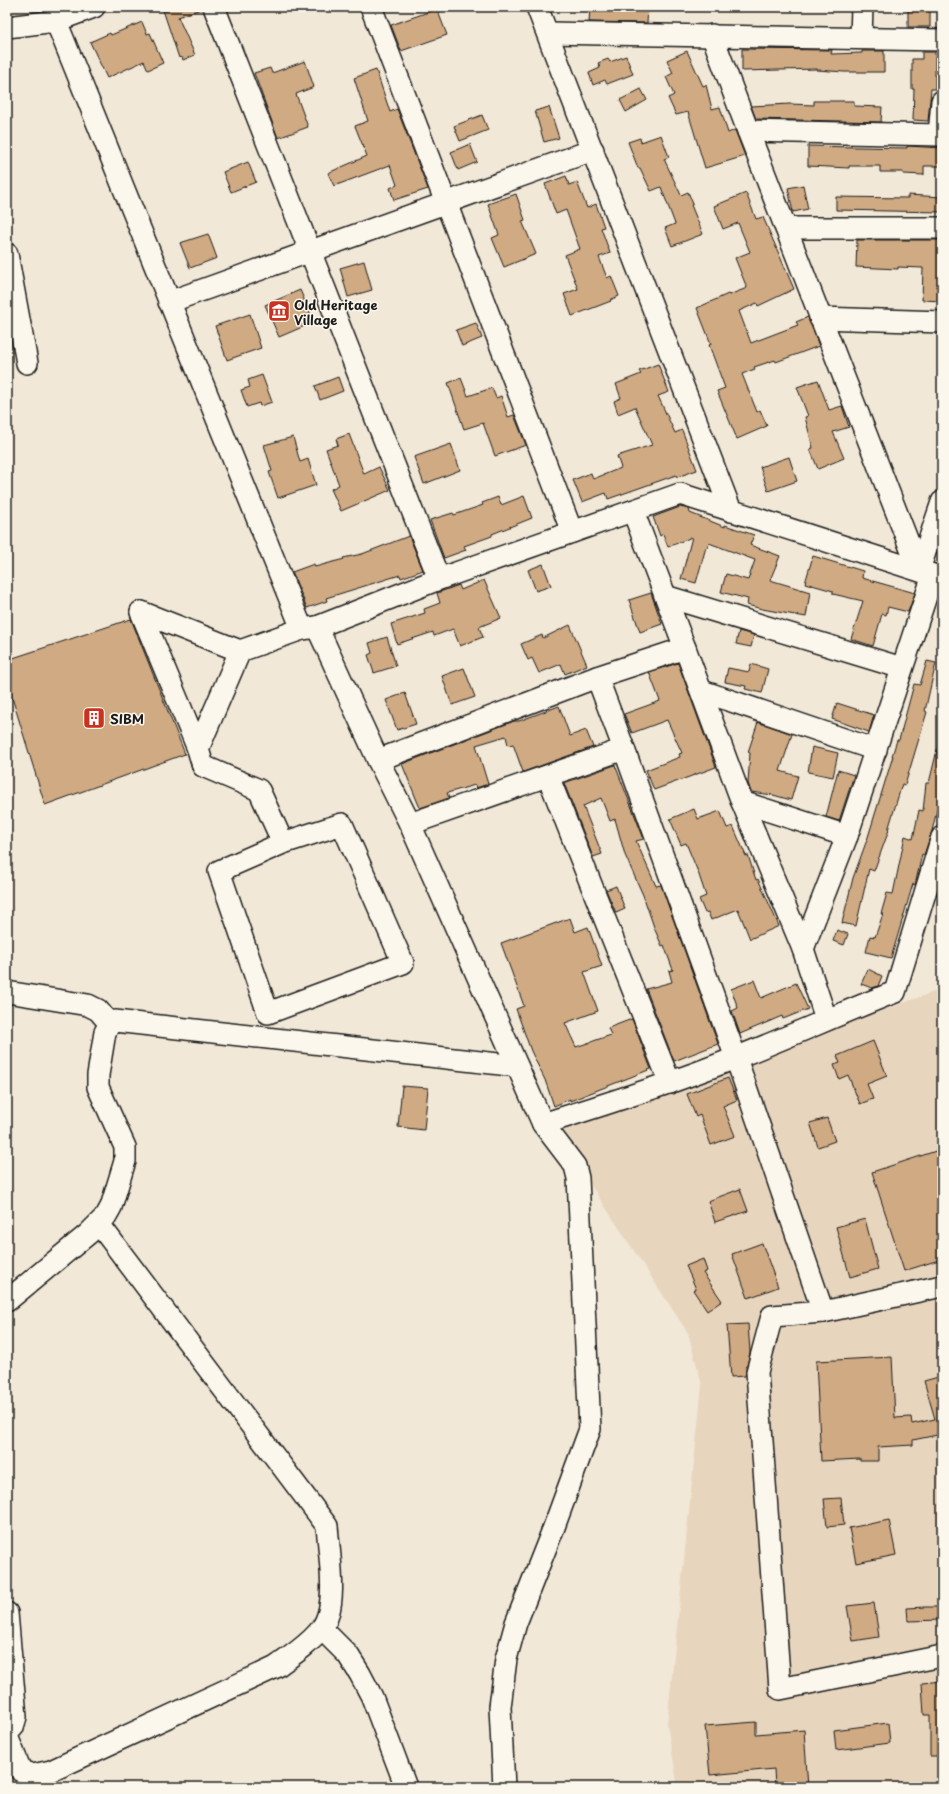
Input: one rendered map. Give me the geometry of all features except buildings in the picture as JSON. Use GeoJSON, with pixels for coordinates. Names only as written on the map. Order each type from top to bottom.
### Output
{"type":"FeatureCollection","features":[{"type":"Feature","properties":{"kind":"street"},"geometry":{"type":"LineString","coordinates":[[7,26],[56,21],[94,7]]}},
{"type":"Feature","properties":{"kind":"street"},"geometry":{"type":"LineString","coordinates":[[214,7],[439,579]]}},
{"type":"Feature","properties":{"kind":"street"},"geometry":{"type":"LineString","coordinates":[[371,7],[572,532]]}},
{"type":"Feature","properties":{"kind":"street"},"geometry":{"type":"LineString","coordinates":[[537,7],[732,511]]}},
{"type":"Feature","properties":{"kind":"street"},"geometry":{"type":"LineString","coordinates":[[861,38],[862,7]]}},
{"type":"Feature","properties":{"kind":"street"},"geometry":{"type":"LineString","coordinates":[[56,21],[170,302],[309,628],[410,824],[544,1124],[575,1166],[578,1178],[590,1429],[554,1527],[516,1623],[506,1659],[500,1707],[504,1787]]}},
{"type":"Feature","properties":{"kind":"street"},"geometry":{"type":"LineString","coordinates":[[548,33],[942,40]]}},
{"type":"Feature","properties":{"kind":"street"},"geometry":{"type":"LineString","coordinates":[[712,35],[820,318],[931,574]]}},
{"type":"Feature","properties":{"kind":"street"},"geometry":{"type":"LineString","coordinates":[[748,131],[941,135],[942,101]]}},
{"type":"Feature","properties":{"kind":"street"},"geometry":{"type":"LineString","coordinates":[[170,302],[593,150]]}},
{"type":"Feature","properties":{"kind":"street"},"geometry":{"type":"LineString","coordinates":[[786,228],[942,228]]}},
{"type":"Feature","properties":{"kind":"street"},"geometry":{"type":"LineString","coordinates":[[7,254],[27,363]]}},
{"type":"Feature","properties":{"kind":"street"},"geometry":{"type":"LineString","coordinates":[[820,318],[942,322]]}},
{"type":"Feature","properties":{"kind":"street"},"geometry":{"type":"LineString","coordinates":[[283,843],[259,790],[203,766],[198,749],[141,612],[240,651],[309,628],[439,579],[680,494],[931,574]]}},
{"type":"Feature","properties":{"kind":"street"},"geometry":{"type":"LineString","coordinates":[[803,949],[847,836],[902,668],[931,574],[942,502]]}},
{"type":"Feature","properties":{"kind":"street"},"geometry":{"type":"LineString","coordinates":[[633,511],[702,691],[742,802],[803,949],[826,1019]]}},
{"type":"Feature","properties":{"kind":"street"},"geometry":{"type":"LineString","coordinates":[[665,596],[902,668]]}},
{"type":"Feature","properties":{"kind":"street"},"geometry":{"type":"LineString","coordinates":[[378,760],[597,677],[685,648]]}},
{"type":"Feature","properties":{"kind":"street"},"geometry":{"type":"LineString","coordinates":[[198,749],[240,651]]}},
{"type":"Feature","properties":{"kind":"street"},"geometry":{"type":"LineString","coordinates":[[597,677],[736,1058],[824,1312]]}},
{"type":"Feature","properties":{"kind":"street"},"geometry":{"type":"LineString","coordinates":[[702,691],[876,750]]}},
{"type":"Feature","properties":{"kind":"street"},"geometry":{"type":"LineString","coordinates":[[410,824],[624,749]]}},
{"type":"Feature","properties":{"kind":"street"},"geometry":{"type":"LineString","coordinates":[[548,776],[670,1083]]}},
{"type":"Feature","properties":{"kind":"street"},"geometry":{"type":"LineString","coordinates":[[742,802],[847,836]]}},
{"type":"Feature","properties":{"kind":"street"},"geometry":{"type":"LineString","coordinates":[[342,824],[403,963],[268,1014],[219,871],[283,843],[342,824]]}},
{"type":"Feature","properties":{"kind":"street"},"geometry":{"type":"LineString","coordinates":[[544,1124],[670,1083],[736,1058],[826,1019],[895,992],[942,837]]}},
{"type":"Feature","properties":{"kind":"street"},"geometry":{"type":"LineString","coordinates":[[7,992],[88,1006],[98,1010],[110,1024]]}},
{"type":"Feature","properties":{"kind":"street"},"geometry":{"type":"LineString","coordinates":[[7,1301],[88,1234],[106,1216],[111,1207],[126,1162],[125,1147],[98,1087],[98,1075],[105,1032],[110,1024],[115,1021],[517,1066]]}},
{"type":"Feature","properties":{"kind":"street"},"geometry":{"type":"LineString","coordinates":[[7,1613],[16,1717],[13,1727],[7,1734],[21,1771],[33,1775],[51,1771],[276,1667],[298,1651],[322,1629],[330,1611],[331,1584],[327,1526],[99,1224]]}},
{"type":"Feature","properties":{"kind":"street"},"geometry":{"type":"LineString","coordinates":[[942,1286],[824,1312],[772,1316],[757,1372],[780,1689],[942,1656]]}},
{"type":"Feature","properties":{"kind":"street"},"geometry":{"type":"LineString","coordinates":[[322,1629],[348,1656],[360,1674],[372,1697],[406,1787]]}},
{"type":"Feature","properties":{"kind":"shaded area"},"geometry":{"type":"Polygon","coordinates":[[[942,989],[942,1787],[678,1787],[667,1724],[702,1385],[688,1333],[554,1129],[942,989]]]}},
{"type":"Feature","properties":{"kind":"place","name":"Old Heritage Village"},"geometry":{"type":"Point","coordinates":[279,311]}},
{"type":"Feature","properties":{"kind":"place","name":"SIBM"},"geometry":{"type":"Point","coordinates":[94,718]}}]}
